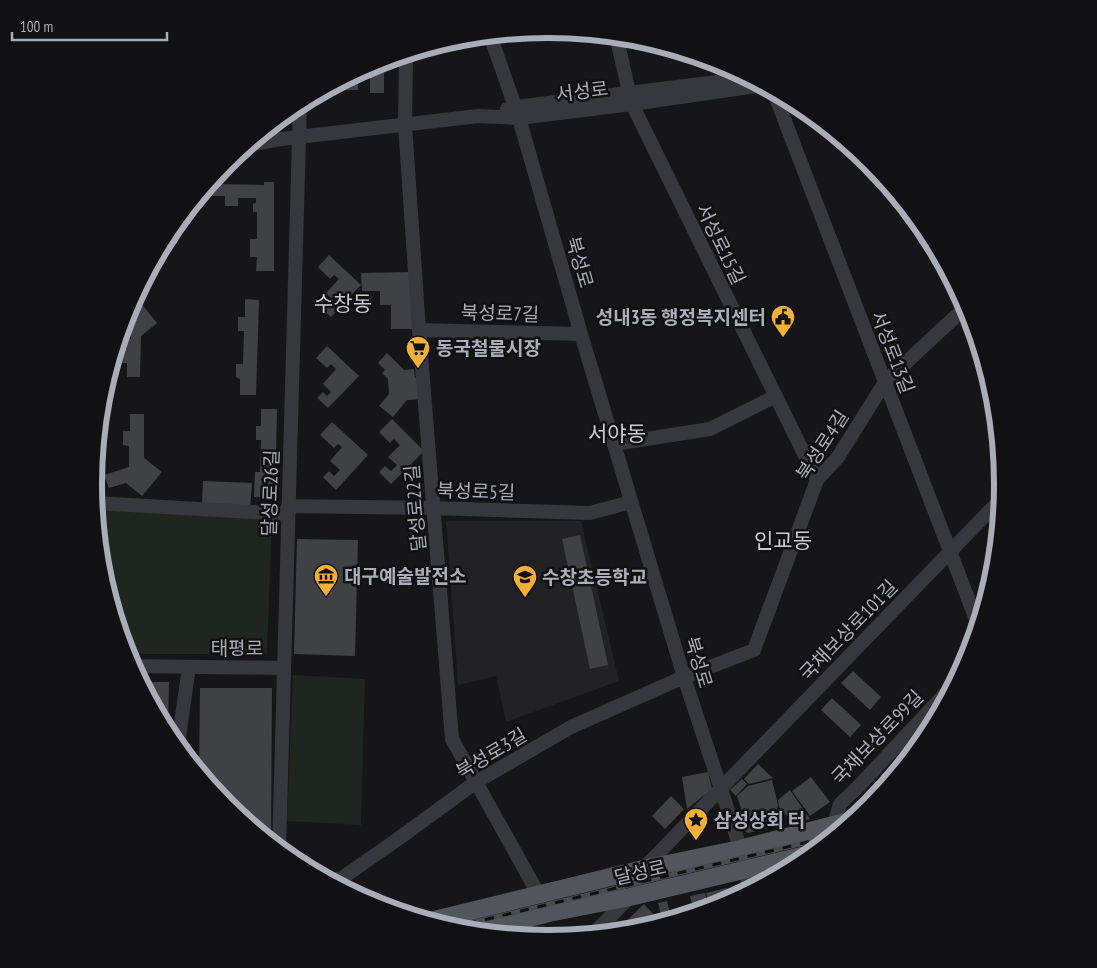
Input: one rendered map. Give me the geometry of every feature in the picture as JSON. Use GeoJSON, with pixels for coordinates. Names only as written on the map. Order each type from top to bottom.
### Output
{"type":"FeatureCollection","features":[{"type":"Feature","properties":{"kind":"main road"},"geometry":{"type":"LineString","coordinates":[[445,918],[643,869],[838,824]]}},
{"type":"Feature","properties":{"kind":"main road","name":"달성로"},"geometry":{"type":"LineString","coordinates":[[492,927],[794,857]]}},
{"type":"Feature","properties":{"kind":"street","name":"북성로"},"geometry":{"type":"LineString","coordinates":[[492,41],[518,112],[580,334],[684,677],[740,848],[746,869],[747,883]]}},
{"type":"Feature","properties":{"kind":"street","name":"서성로15길"},"geometry":{"type":"LineString","coordinates":[[618,43],[631,98],[817,480]]}},
{"type":"Feature","properties":{"kind":"street"},"geometry":{"type":"LineString","coordinates":[[405,126],[406,61]]}},
{"type":"Feature","properties":{"kind":"street","name":"서성로"},"geometry":{"type":"LineString","coordinates":[[631,98],[738,80]]}},
{"type":"Feature","properties":{"kind":"street","name":"서성로"},"geometry":{"type":"LineString","coordinates":[[260,143],[631,98],[750,86]]}},
{"type":"Feature","properties":{"kind":"street","name":"서성로13길"},"geometry":{"type":"LineString","coordinates":[[777,100],[974,617]]}},
{"type":"Feature","properties":{"kind":"street","name":"달성로26길"},"geometry":{"type":"LineString","coordinates":[[279,840],[300,113]]}},
{"type":"Feature","properties":{"kind":"street","name":"달성로22길"},"geometry":{"type":"LineString","coordinates":[[405,126],[419,330],[452,739],[539,894]]}},
{"type":"Feature","properties":{"kind":"street","name":"북성로4길"},"geometry":{"type":"LineString","coordinates":[[684,677],[754,650],[817,480],[838,457],[885,382],[961,313]]}},
{"type":"Feature","properties":{"kind":"street","name":"북성로7길"},"geometry":{"type":"LineString","coordinates":[[419,330],[580,334]]}},
{"type":"Feature","properties":{"kind":"street"},"geometry":{"type":"LineString","coordinates":[[614,444],[710,429],[776,396]]}},
{"type":"Feature","properties":{"kind":"street","name":"북성로5길"},"geometry":{"type":"LineString","coordinates":[[103,503],[288,510],[434,508],[590,514],[631,502]]}},
{"type":"Feature","properties":{"kind":"street","name":"국채보상로101길"},"geometry":{"type":"LineString","coordinates":[[721,789],[994,506]]}},
{"type":"Feature","properties":{"kind":"street","name":"태평로"},"geometry":{"type":"LineString","coordinates":[[141,666],[284,668]]}},
{"type":"Feature","properties":{"kind":"street","name":"태평로"},"geometry":{"type":"LineString","coordinates":[[179,735],[189,667]]}},
{"type":"Feature","properties":{"kind":"street","name":"북성로3길"},"geometry":{"type":"LineString","coordinates":[[340,878],[476,782],[570,727],[684,677]]}},
{"type":"Feature","properties":{"kind":"street","name":"국채보상로99길"},"geometry":{"type":"LineString","coordinates":[[834,825],[840,804],[938,701]]}},
{"type":"Feature","properties":{"kind":"street","name":"달성로"},"geometry":{"type":"LineString","coordinates":[[643,869],[721,789]]}},
{"type":"Feature","properties":{"kind":"street"},"geometry":{"type":"LineString","coordinates":[[599,928],[630,896]]}},
{"type":"Feature","properties":{"kind":"shaded area"},"geometry":{"type":"Polygon","coordinates":[[[103,509],[272,517],[267,654],[136,654],[117,600],[106,542],[103,509]]]}},
{"type":"Feature","properties":{"kind":"shaded area","name":"수창초등학교"},"geometry":{"type":"Polygon","coordinates":[[[446,521],[581,521],[619,681],[506,722],[496,676],[458,685],[446,521]]]}},
{"type":"Feature","properties":{"kind":"shaded area"},"geometry":{"type":"Polygon","coordinates":[[[293,675],[365,679],[361,825],[287,821],[293,675]]]}},
{"type":"Feature","properties":{"kind":"building"},"geometry":{"type":"Polygon","coordinates":[[[384,69],[384,93],[370,93],[370,75],[384,69]]]}},
{"type":"Feature","properties":{"kind":"building"},"geometry":{"type":"Polygon","coordinates":[[[358,81],[358,90],[343,90],[343,88],[358,81]]]}},
{"type":"Feature","properties":{"kind":"building"},"geometry":{"type":"Polygon","coordinates":[[[264,182],[274,182],[274,271],[256,271],[257,257],[250,257],[250,239],[257,239],[257,212],[253,212],[253,204],[256,203],[256,198],[238,198],[238,206],[225,206],[225,196],[209,196],[218,184],[264,185],[264,182]]]}},
{"type":"Feature","properties":{"kind":"building"},"geometry":{"type":"Polygon","coordinates":[[[329,255],[361,285],[331,317],[320,307],[326,301],[330,306],[334,301],[326,293],[339,279],[334,275],[330,279],[318,267],[329,255]]]}},
{"type":"Feature","properties":{"kind":"building"},"geometry":{"type":"Polygon","coordinates":[[[413,272],[415,329],[391,329],[391,305],[380,305],[380,291],[362,291],[361,273],[413,272]]]}},
{"type":"Feature","properties":{"kind":"building"},"geometry":{"type":"Polygon","coordinates":[[[245,299],[259,300],[256,395],[240,395],[240,379],[236,377],[236,364],[243,364],[244,331],[238,331],[238,317],[245,317],[245,299]]]}},
{"type":"Feature","properties":{"kind":"building"},"geometry":{"type":"Polygon","coordinates":[[[141,303],[157,323],[141,336],[140,377],[127,377],[127,363],[122,363],[122,352],[123,349],[127,349],[127,339],[131,339],[131,330],[141,303]]]}},
{"type":"Feature","properties":{"kind":"building"},"geometry":{"type":"Polygon","coordinates":[[[327,346],[359,376],[328,408],[317,398],[323,392],[327,396],[331,392],[323,384],[336,369],[331,364],[327,368],[316,358],[327,346]]]}},
{"type":"Feature","properties":{"kind":"building"},"geometry":{"type":"Polygon","coordinates":[[[387,353],[404,370],[414,369],[415,378],[419,378],[421,399],[407,400],[393,417],[379,406],[389,394],[388,379],[382,373],[385,370],[378,363],[387,353]]]}},
{"type":"Feature","properties":{"kind":"building"},"geometry":{"type":"Polygon","coordinates":[[[261,409],[277,409],[275,497],[254,497],[255,472],[260,472],[261,440],[256,440],[256,426],[261,426],[261,409]]]}},
{"type":"Feature","properties":{"kind":"building"},"geometry":{"type":"Polygon","coordinates":[[[130,414],[144,414],[144,458],[162,472],[142,496],[126,483],[109,488],[104,475],[129,467],[129,446],[123,445],[123,431],[130,431],[130,414]]]}},
{"type":"Feature","properties":{"kind":"building"},"geometry":{"type":"Polygon","coordinates":[[[392,419],[424,451],[391,484],[379,472],[385,466],[391,471],[397,465],[388,457],[400,445],[394,439],[390,443],[379,432],[392,419]]]}},
{"type":"Feature","properties":{"kind":"building"},"geometry":{"type":"Polygon","coordinates":[[[332,422],[368,455],[336,490],[323,477],[329,471],[334,476],[340,470],[330,461],[342,447],[338,444],[334,448],[320,435],[332,422]]]}},
{"type":"Feature","properties":{"kind":"building"},"geometry":{"type":"Polygon","coordinates":[[[203,481],[252,483],[250,508],[202,506],[203,481]]]}},
{"type":"Feature","properties":{"kind":"building"},"geometry":{"type":"Polygon","coordinates":[[[580,535],[608,665],[590,669],[562,539],[580,535]]]}},
{"type":"Feature","properties":{"kind":"building","name":"대구예술발전소"},"geometry":{"type":"Polygon","coordinates":[[[297,539],[358,540],[355,656],[294,654],[297,539]]]}},
{"type":"Feature","properties":{"kind":"building"},"geometry":{"type":"Polygon","coordinates":[[[853,671],[881,697],[870,710],[841,683],[853,671]]]}},
{"type":"Feature","properties":{"kind":"building"},"geometry":{"type":"Polygon","coordinates":[[[151,682],[169,682],[168,718],[162,707],[151,687],[151,682]]]}},
{"type":"Feature","properties":{"kind":"building"},"geometry":{"type":"Polygon","coordinates":[[[200,688],[272,688],[271,833],[233,800],[199,762],[200,688]]]}},
{"type":"Feature","properties":{"kind":"building"},"geometry":{"type":"Polygon","coordinates":[[[832,698],[861,725],[850,737],[821,710],[832,698]]]}},
{"type":"Feature","properties":{"kind":"building"},"geometry":{"type":"Polygon","coordinates":[[[758,764],[773,778],[749,784],[744,779],[758,764]]]}},
{"type":"Feature","properties":{"kind":"building"},"geometry":{"type":"Polygon","coordinates":[[[708,772],[712,789],[687,809],[682,777],[708,772]]]}},
{"type":"Feature","properties":{"kind":"building"},"geometry":{"type":"Polygon","coordinates":[[[811,777],[830,802],[810,816],[792,791],[811,777]]]}},
{"type":"Feature","properties":{"kind":"building"},"geometry":{"type":"Polygon","coordinates":[[[742,779],[747,784],[736,796],[730,790],[742,779]]]}},
{"type":"Feature","properties":{"kind":"building"},"geometry":{"type":"Polygon","coordinates":[[[772,780],[778,805],[776,814],[746,823],[737,796],[748,786],[772,780]]]}},
{"type":"Feature","properties":{"kind":"building"},"geometry":{"type":"Polygon","coordinates":[[[790,790],[810,819],[792,823],[779,807],[778,800],[790,790]]]}},
{"type":"Feature","properties":{"kind":"building"},"geometry":{"type":"Polygon","coordinates":[[[671,796],[684,809],[665,829],[652,816],[671,796]]]}},
{"type":"Feature","properties":{"kind":"building"},"geometry":{"type":"Polygon","coordinates":[[[767,819],[769,828],[748,833],[744,831],[744,826],[767,819]]]}},
{"type":"Feature","properties":{"kind":"building"},"geometry":{"type":"Polygon","coordinates":[[[726,888],[731,891],[708,901],[706,893],[726,888]]]}},
{"type":"Feature","properties":{"kind":"building"},"geometry":{"type":"Polygon","coordinates":[[[705,893],[707,901],[693,907],[690,896],[705,893]]]}},
{"type":"Feature","properties":{"kind":"building"},"geometry":{"type":"Polygon","coordinates":[[[667,901],[670,913],[661,915],[658,903],[667,901]]]}},
{"type":"Feature","properties":{"kind":"building"},"geometry":{"type":"Polygon","coordinates":[[[644,904],[656,917],[636,922],[623,924],[644,904]]]}},
{"type":"Feature","properties":{"kind":"railway"},"geometry":{"type":"LineString","coordinates":[[469,923],[818,840]]}},
{"type":"Feature","properties":{"kind":"place","name":"성내3동 행정복지센터"},"geometry":{"type":"Point","coordinates":[783,338]}},
{"type":"Feature","properties":{"kind":"place","name":"동국철물시장"},"geometry":{"type":"Point","coordinates":[418,369]}},
{"type":"Feature","properties":{"kind":"place","name":"대구예술발전소"},"geometry":{"type":"Point","coordinates":[326,597]}},
{"type":"Feature","properties":{"kind":"place","name":"수창초등학교"},"geometry":{"type":"Point","coordinates":[525,598]}},
{"type":"Feature","properties":{"kind":"place","name":"삼성상회 터"},"geometry":{"type":"Point","coordinates":[696,841]}},
{"type":"Feature","properties":{"kind":"district","name":"수창동"},"geometry":{"type":"Point","coordinates":[343,303]}},
{"type":"Feature","properties":{"kind":"district","name":"서야동"},"geometry":{"type":"Point","coordinates":[617,433]}},
{"type":"Feature","properties":{"kind":"district","name":"인교동"},"geometry":{"type":"Point","coordinates":[783,540]}}]}
